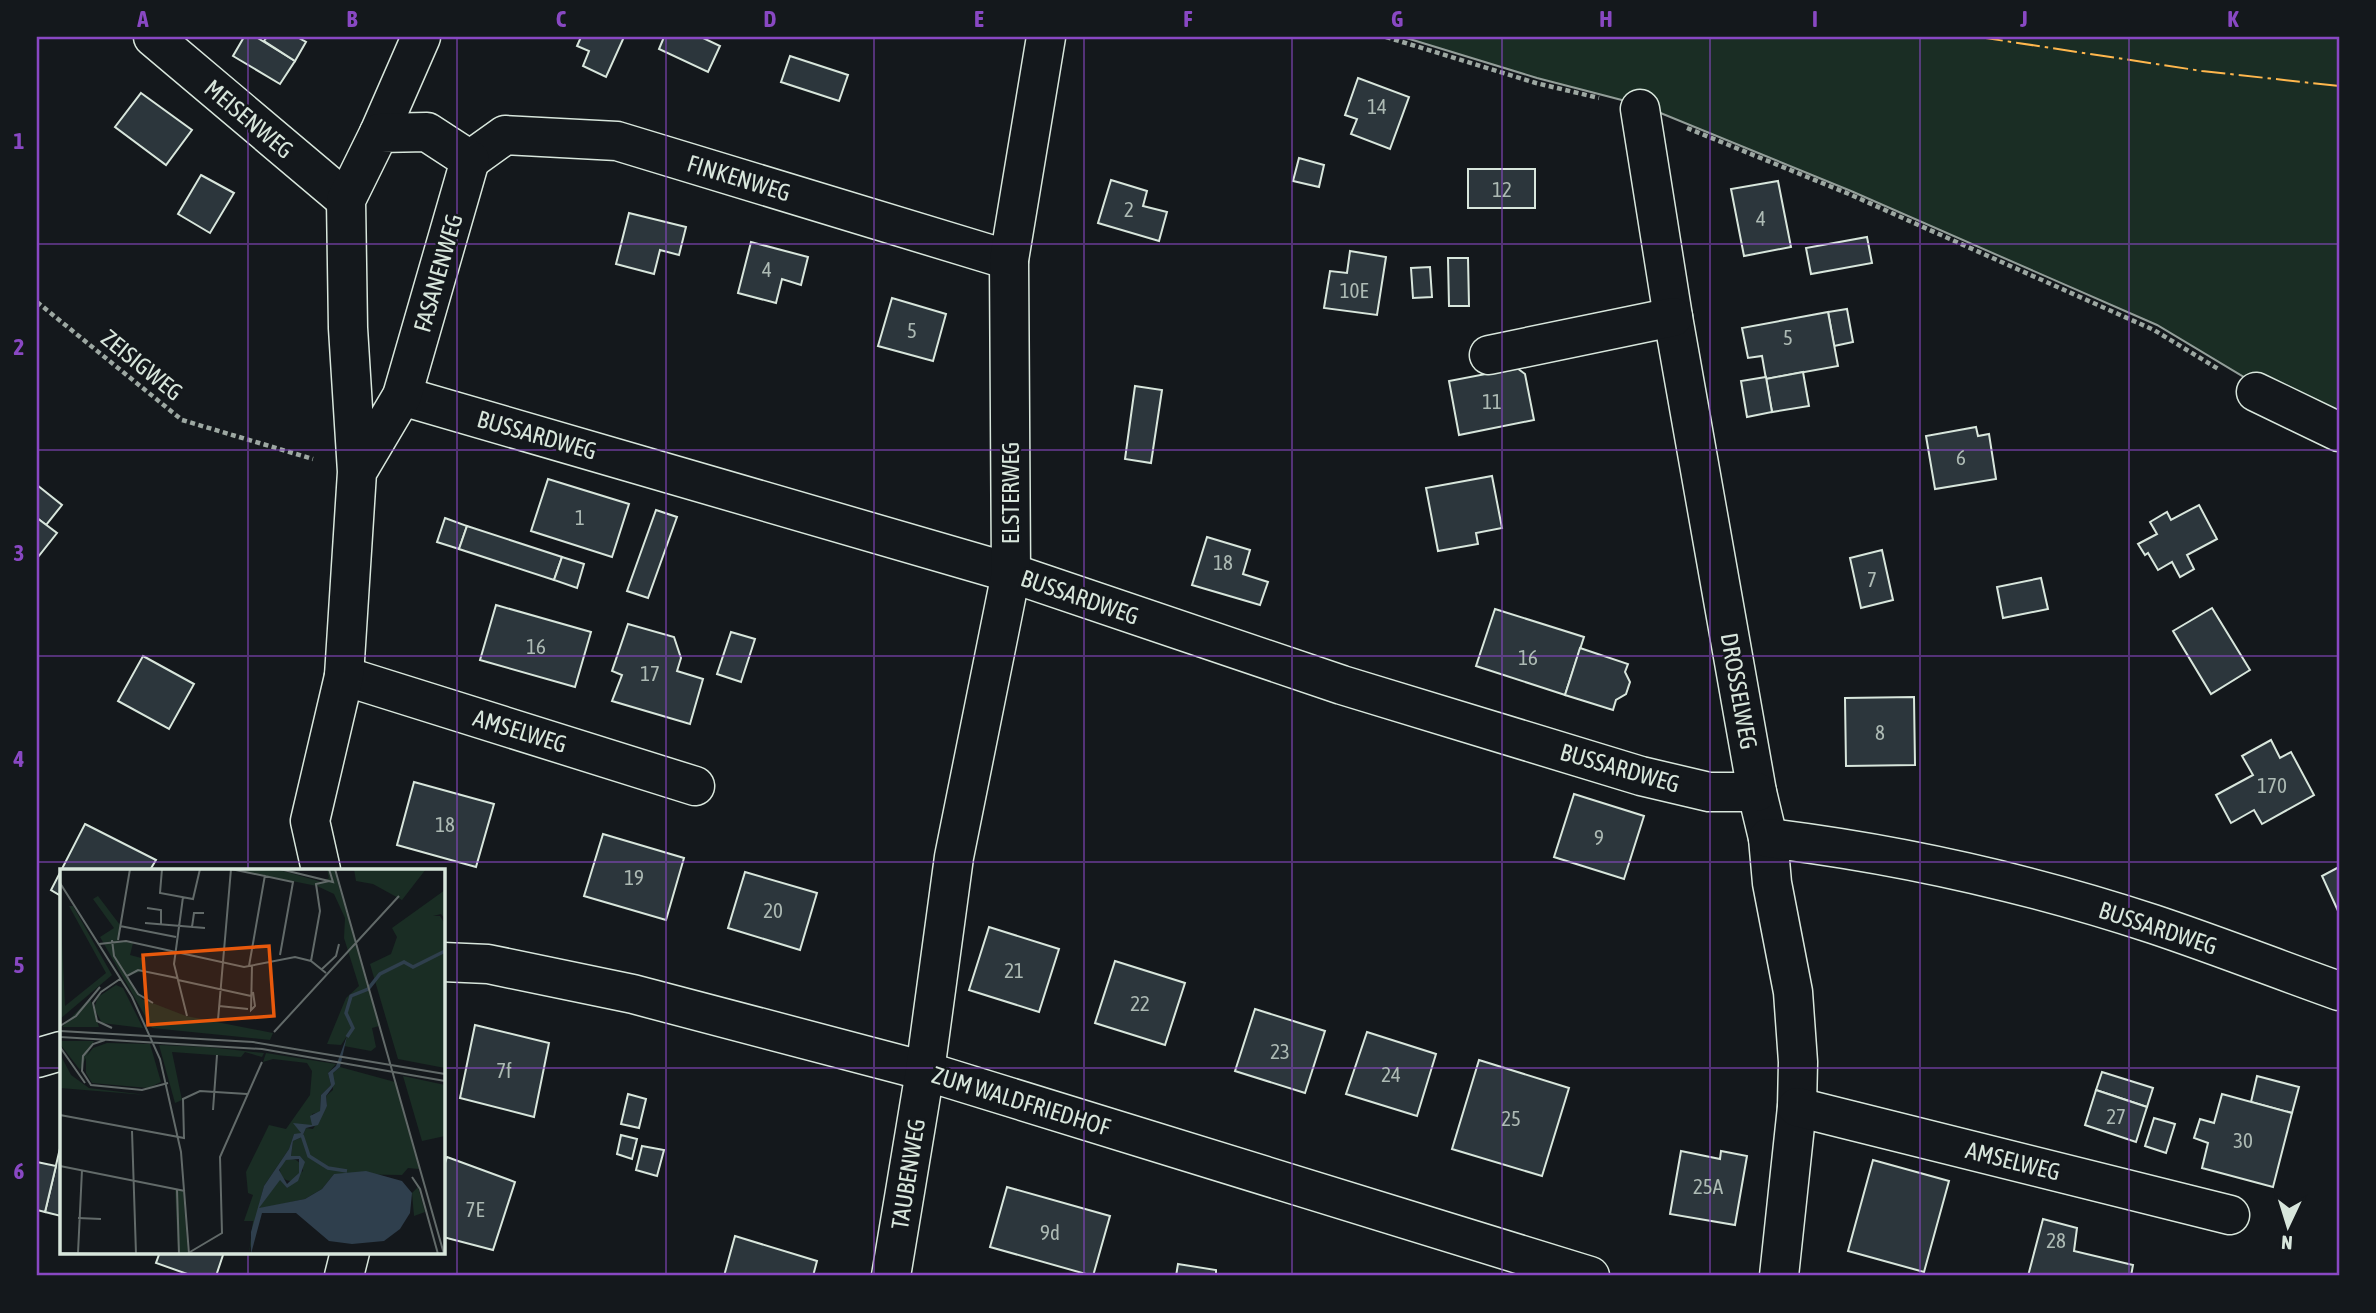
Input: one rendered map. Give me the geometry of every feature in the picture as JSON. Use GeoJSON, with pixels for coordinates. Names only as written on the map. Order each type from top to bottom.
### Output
{"type":"FeatureCollection","features":[{"type":"Feature","properties":{"kind":"street","name":"MEISENWEG"},"geometry":{"type":"LineString","coordinates":[[153,37],[346,200]]}},
{"type":"Feature","properties":{"kind":"street","name":"FASANENWEG"},"geometry":{"type":"LineString","coordinates":[[321,869],[310,821],[344,676],[357,472],[348,328],[346,200],[421,37]]}},
{"type":"Feature","properties":{"kind":"street","name":"ELSTERWEG"},"geometry":{"type":"LineString","coordinates":[[925,1072],[954,857],[1011,573],[1009,260],[1046,37]]}},
{"type":"Feature","properties":{"kind":"street","name":"DROSSELWEG"},"geometry":{"type":"LineString","coordinates":[[1640,108],[1673,317],[1757,792],[1768,838],[1772,883],[1793,992],[1798,1062],[1797,1107],[1779,1276]]}},
{"type":"Feature","properties":{"kind":"street"},"geometry":{"type":"LineString","coordinates":[[379,133],[427,132],[470,160]]}},
{"type":"Feature","properties":{"kind":"street","name":"FINKENWEG"},"geometry":{"type":"LineString","coordinates":[[470,160],[505,135],[617,141],[1009,260]]}},
{"type":"Feature","properties":{"kind":"street","name":"FASANENWEG"},"geometry":{"type":"LineString","coordinates":[[357,472],[402,396],[470,160]]}},
{"type":"Feature","properties":{"kind":"street"},"geometry":{"type":"LineString","coordinates":[[1489,355],[1673,317]]}},
{"type":"Feature","properties":{"kind":"street"},"geometry":{"type":"LineString","coordinates":[[2256,392],[2339,432]]}},
{"type":"Feature","properties":{"kind":"street","name":"BUSSARDWEG"},"geometry":{"type":"LineString","coordinates":[[402,396],[1011,573],[1342,685],[1642,776],[1709,792],[1757,792]]}},
{"type":"Feature","properties":{"kind":"street","name":"AMSELWEG"},"geometry":{"type":"LineString","coordinates":[[344,676],[695,786]]}},
{"type":"Feature","properties":{"kind":"street","name":"BUSSARDWEG"},"geometry":{"type":"LineString","coordinates":[[1768,838],[1905,858],[2029,888],[2153,924],[2339,991]]}},
{"type":"Feature","properties":{"kind":"street","name":"ZUM WALDFRIEDHOF"},"geometry":{"type":"LineString","coordinates":[[444,962],[488,964],[633,993],[925,1072],[1590,1276]]}},
{"type":"Feature","properties":{"kind":"street"},"geometry":{"type":"LineString","coordinates":[[37,1058],[60,1051]]}},
{"type":"Feature","properties":{"kind":"street","name":"TAUBENWEG"},"geometry":{"type":"LineString","coordinates":[[891,1276],[925,1072]]}},
{"type":"Feature","properties":{"kind":"street","name":"AMSELWEG"},"geometry":{"type":"LineString","coordinates":[[1797,1107],[2230,1214]]}},
{"type":"Feature","properties":{"kind":"street"},"geometry":{"type":"LineString","coordinates":[[344,1276],[350,1254]]}},
{"type":"Feature","properties":{"kind":"path"},"geometry":{"type":"LineString","coordinates":[[1386,37],[1536,83],[1640,108],[1849,194],[2154,330],[2256,392]]}},
{"type":"Feature","properties":{"kind":"path","name":"ZEISIGWEG"},"geometry":{"type":"LineString","coordinates":[[37,302],[182,420],[357,472]]}},
{"type":"Feature","properties":{"kind":"green space"},"geometry":{"type":"Polygon","coordinates":[[[1403,37],[2339,37],[2339,424],[2259,386],[2157,325],[1851,191],[1641,105],[1537,78],[1403,37]]]}},
{"type":"Feature","properties":{"kind":"building"},"geometry":{"type":"Polygon","coordinates":[[[244,37],[256,37],[295,61],[280,84],[233,56],[244,37]]]}},
{"type":"Feature","properties":{"kind":"building"},"geometry":{"type":"Polygon","coordinates":[[[267,37],[297,37],[306,42],[295,61],[264,41],[267,37]]]}},
{"type":"Feature","properties":{"kind":"building"},"geometry":{"type":"Polygon","coordinates":[[[581,37],[624,37],[606,77],[583,66],[589,51],[577,46],[581,37]]]}},
{"type":"Feature","properties":{"kind":"building"},"geometry":{"type":"Polygon","coordinates":[[[664,37],[701,37],[720,46],[708,72],[659,49],[664,37]]]}},
{"type":"Feature","properties":{"kind":"building"},"geometry":{"type":"Polygon","coordinates":[[[790,56],[848,75],[839,101],[781,82],[790,56]]]}},
{"type":"Feature","properties":{"kind":"building"},"geometry":{"type":"Polygon","coordinates":[[[1358,78],[1409,97],[1390,149],[1351,134],[1357,119],[1345,115],[1358,78]]]}},
{"type":"Feature","properties":{"kind":"building"},"geometry":{"type":"Polygon","coordinates":[[[141,93],[192,130],[166,165],[115,127],[141,93]]]}},
{"type":"Feature","properties":{"kind":"building"},"geometry":{"type":"Polygon","coordinates":[[[1299,158],[1324,165],[1319,187],[1293,181],[1299,158]]]}},
{"type":"Feature","properties":{"kind":"building"},"geometry":{"type":"Polygon","coordinates":[[[1468,169],[1535,169],[1535,208],[1468,208],[1468,169]]]}},
{"type":"Feature","properties":{"kind":"building"},"geometry":{"type":"Polygon","coordinates":[[[201,175],[234,193],[210,233],[178,214],[201,175]]]}},
{"type":"Feature","properties":{"kind":"building"},"geometry":{"type":"Polygon","coordinates":[[[1111,180],[1147,191],[1143,206],[1167,212],[1159,241],[1098,223],[1111,180]]]}},
{"type":"Feature","properties":{"kind":"building"},"geometry":{"type":"Polygon","coordinates":[[[1778,181],[1791,247],[1744,256],[1731,189],[1778,181]]]}},
{"type":"Feature","properties":{"kind":"building"},"geometry":{"type":"Polygon","coordinates":[[[629,213],[686,227],[679,255],[660,250],[654,274],[616,264],[629,213]]]}},
{"type":"Feature","properties":{"kind":"building"},"geometry":{"type":"Polygon","coordinates":[[[1867,237],[1872,263],[1811,274],[1806,248],[1867,237]]]}},
{"type":"Feature","properties":{"kind":"building"},"geometry":{"type":"Polygon","coordinates":[[[751,242],[808,257],[801,285],[782,279],[776,303],[738,293],[751,242]]]}},
{"type":"Feature","properties":{"kind":"building"},"geometry":{"type":"Polygon","coordinates":[[[1350,251],[1386,257],[1377,315],[1324,308],[1330,271],[1347,273],[1350,251]]]}},
{"type":"Feature","properties":{"kind":"building"},"geometry":{"type":"Polygon","coordinates":[[[1448,258],[1468,258],[1469,306],[1449,306],[1448,258]]]}},
{"type":"Feature","properties":{"kind":"building"},"geometry":{"type":"Polygon","coordinates":[[[1430,267],[1432,297],[1413,298],[1411,268],[1430,267]]]}},
{"type":"Feature","properties":{"kind":"building"},"geometry":{"type":"Polygon","coordinates":[[[892,298],[946,314],[933,361],[878,346],[892,298]]]}},
{"type":"Feature","properties":{"kind":"building"},"geometry":{"type":"Polygon","coordinates":[[[1847,309],[1853,342],[1834,346],[1828,312],[1847,309]]]}},
{"type":"Feature","properties":{"kind":"building"},"geometry":{"type":"Polygon","coordinates":[[[1828,312],[1838,366],[1766,379],[1762,356],[1748,358],[1742,328],[1828,312]]]}},
{"type":"Feature","properties":{"kind":"building"},"geometry":{"type":"Polygon","coordinates":[[[1517,368],[1525,374],[1534,420],[1459,435],[1449,381],[1517,368]]]}},
{"type":"Feature","properties":{"kind":"building"},"geometry":{"type":"Polygon","coordinates":[[[1803,372],[1809,406],[1772,412],[1766,379],[1803,372]]]}},
{"type":"Feature","properties":{"kind":"building"},"geometry":{"type":"Polygon","coordinates":[[[1766,377],[1772,412],[1747,417],[1741,381],[1766,377]]]}},
{"type":"Feature","properties":{"kind":"building"},"geometry":{"type":"Polygon","coordinates":[[[1135,386],[1162,390],[1151,463],[1125,459],[1135,386]]]}},
{"type":"Feature","properties":{"kind":"building"},"geometry":{"type":"Polygon","coordinates":[[[1976,427],[1978,436],[1989,434],[1996,479],[1935,489],[1926,436],[1976,427]]]}},
{"type":"Feature","properties":{"kind":"building"},"geometry":{"type":"Polygon","coordinates":[[[1492,476],[1502,528],[1476,533],[1478,544],[1438,551],[1426,488],[1492,476]]]}},
{"type":"Feature","properties":{"kind":"building"},"geometry":{"type":"Polygon","coordinates":[[[548,479],[629,504],[612,557],[531,531],[548,479]]]}},
{"type":"Feature","properties":{"kind":"building"},"geometry":{"type":"Polygon","coordinates":[[[37,485],[62,505],[46,525],[37,518],[37,485]]]}},
{"type":"Feature","properties":{"kind":"building"},"geometry":{"type":"Polygon","coordinates":[[[2199,505],[2217,539],[2187,555],[2194,569],[2180,577],[2172,562],[2158,570],[2148,553],[2145,555],[2138,544],[2157,534],[2150,522],[2167,512],[2171,520],[2199,505]]]}},
{"type":"Feature","properties":{"kind":"building"},"geometry":{"type":"Polygon","coordinates":[[[656,510],[677,517],[648,598],[627,591],[656,510]]]}},
{"type":"Feature","properties":{"kind":"building"},"geometry":{"type":"Polygon","coordinates":[[[37,518],[57,533],[38,557],[37,556],[37,518]]]}},
{"type":"Feature","properties":{"kind":"building"},"geometry":{"type":"Polygon","coordinates":[[[445,518],[467,526],[459,549],[437,542],[445,518]]]}},
{"type":"Feature","properties":{"kind":"building"},"geometry":{"type":"Polygon","coordinates":[[[467,526],[562,557],[554,580],[459,549],[467,526]]]}},
{"type":"Feature","properties":{"kind":"building"},"geometry":{"type":"Polygon","coordinates":[[[1207,537],[1250,550],[1243,574],[1268,582],[1260,605],[1192,585],[1207,537]]]}},
{"type":"Feature","properties":{"kind":"building"},"geometry":{"type":"Polygon","coordinates":[[[1882,550],[1893,600],[1861,608],[1850,558],[1882,550]]]}},
{"type":"Feature","properties":{"kind":"building"},"geometry":{"type":"Polygon","coordinates":[[[562,557],[584,564],[577,588],[554,580],[562,557]]]}},
{"type":"Feature","properties":{"kind":"building"},"geometry":{"type":"Polygon","coordinates":[[[2041,578],[2048,609],[2003,618],[1997,587],[2041,578]]]}},
{"type":"Feature","properties":{"kind":"building"},"geometry":{"type":"Polygon","coordinates":[[[496,605],[591,632],[575,687],[480,660],[496,605]]]}},
{"type":"Feature","properties":{"kind":"building"},"geometry":{"type":"Polygon","coordinates":[[[2212,608],[2250,670],[2211,694],[2173,631],[2212,608]]]}},
{"type":"Feature","properties":{"kind":"building"},"geometry":{"type":"Polygon","coordinates":[[[1495,609],[1584,637],[1565,695],[1476,666],[1495,609]]]}},
{"type":"Feature","properties":{"kind":"building"},"geometry":{"type":"Polygon","coordinates":[[[628,624],[674,637],[681,658],[677,671],[703,679],[690,724],[612,701],[622,675],[612,671],[628,624]]]}},
{"type":"Feature","properties":{"kind":"building"},"geometry":{"type":"Polygon","coordinates":[[[731,632],[755,639],[741,682],[717,674],[731,632]]]}},
{"type":"Feature","properties":{"kind":"building"},"geometry":{"type":"Polygon","coordinates":[[[1580,648],[1628,664],[1625,672],[1630,682],[1626,694],[1616,700],[1613,710],[1565,695],[1580,648]]]}},
{"type":"Feature","properties":{"kind":"building"},"geometry":{"type":"Polygon","coordinates":[[[143,656],[194,684],[169,729],[118,701],[143,656]]]}},
{"type":"Feature","properties":{"kind":"building"},"geometry":{"type":"Polygon","coordinates":[[[1914,697],[1915,765],[1846,766],[1845,698],[1914,697]]]}},
{"type":"Feature","properties":{"kind":"building"},"geometry":{"type":"Polygon","coordinates":[[[2271,740],[2280,758],[2291,752],[2314,795],[2262,824],[2254,810],[2231,823],[2216,795],[2253,775],[2242,756],[2271,740]]]}},
{"type":"Feature","properties":{"kind":"building"},"geometry":{"type":"Polygon","coordinates":[[[414,782],[494,804],[476,867],[397,845],[414,782]]]}},
{"type":"Feature","properties":{"kind":"building"},"geometry":{"type":"Polygon","coordinates":[[[1574,794],[1644,816],[1624,879],[1554,857],[1574,794]]]}},
{"type":"Feature","properties":{"kind":"building"},"geometry":{"type":"Polygon","coordinates":[[[85,824],[156,860],[151,869],[62,869],[85,824]]]}},
{"type":"Feature","properties":{"kind":"building"},"geometry":{"type":"Polygon","coordinates":[[[603,834],[684,858],[666,920],[584,896],[603,834]]]}},
{"type":"Feature","properties":{"kind":"building"},"geometry":{"type":"Polygon","coordinates":[[[2339,867],[2339,913],[2322,876],[2339,867]]]}},
{"type":"Feature","properties":{"kind":"building"},"geometry":{"type":"Polygon","coordinates":[[[745,872],[817,893],[800,950],[728,928],[745,872]]]}},
{"type":"Feature","properties":{"kind":"building"},"geometry":{"type":"Polygon","coordinates":[[[60,873],[60,895],[51,890],[60,873]]]}},
{"type":"Feature","properties":{"kind":"building"},"geometry":{"type":"Polygon","coordinates":[[[989,927],[1059,949],[1039,1012],[969,990],[989,927]]]}},
{"type":"Feature","properties":{"kind":"building"},"geometry":{"type":"Polygon","coordinates":[[[1115,961],[1185,983],[1165,1045],[1095,1023],[1115,961]]]}},
{"type":"Feature","properties":{"kind":"building"},"geometry":{"type":"Polygon","coordinates":[[[1255,1009],[1325,1031],[1305,1093],[1235,1071],[1255,1009]]]}},
{"type":"Feature","properties":{"kind":"building"},"geometry":{"type":"Polygon","coordinates":[[[475,1025],[549,1043],[534,1117],[460,1098],[475,1025]]]}},
{"type":"Feature","properties":{"kind":"building"},"geometry":{"type":"Polygon","coordinates":[[[1367,1032],[1436,1054],[1417,1116],[1346,1094],[1367,1032]]]}},
{"type":"Feature","properties":{"kind":"building"},"geometry":{"type":"Polygon","coordinates":[[[1479,1060],[1569,1088],[1542,1176],[1452,1149],[1479,1060]]]}},
{"type":"Feature","properties":{"kind":"building"},"geometry":{"type":"Polygon","coordinates":[[[2102,1072],[2153,1088],[2147,1107],[2096,1090],[2102,1072]]]}},
{"type":"Feature","properties":{"kind":"building"},"geometry":{"type":"Polygon","coordinates":[[[2257,1076],[2299,1087],[2292,1113],[2251,1102],[2257,1076]]]}},
{"type":"Feature","properties":{"kind":"building"},"geometry":{"type":"Polygon","coordinates":[[[2096,1090],[2147,1107],[2136,1142],[2085,1125],[2096,1090]]]}},
{"type":"Feature","properties":{"kind":"building"},"geometry":{"type":"Polygon","coordinates":[[[628,1094],[646,1099],[639,1128],[621,1124],[628,1094]]]}},
{"type":"Feature","properties":{"kind":"building"},"geometry":{"type":"Polygon","coordinates":[[[2222,1094],[2292,1113],[2273,1187],[2202,1168],[2208,1143],[2194,1138],[2200,1119],[2214,1123],[2222,1094]]]}},
{"type":"Feature","properties":{"kind":"building"},"geometry":{"type":"Polygon","coordinates":[[[2154,1118],[2175,1124],[2166,1153],[2145,1146],[2154,1118]]]}},
{"type":"Feature","properties":{"kind":"building"},"geometry":{"type":"Polygon","coordinates":[[[621,1135],[637,1139],[632,1159],[617,1154],[621,1135]]]}},
{"type":"Feature","properties":{"kind":"building"},"geometry":{"type":"Polygon","coordinates":[[[642,1146],[664,1150],[657,1176],[636,1170],[642,1146]]]}},
{"type":"Feature","properties":{"kind":"building"},"geometry":{"type":"Polygon","coordinates":[[[60,1148],[60,1216],[45,1212],[60,1148]]]}},
{"type":"Feature","properties":{"kind":"building"},"geometry":{"type":"Polygon","coordinates":[[[1681,1151],[1720,1159],[1721,1151],[1747,1156],[1735,1225],[1670,1214],[1681,1151]]]}},
{"type":"Feature","properties":{"kind":"building"},"geometry":{"type":"Polygon","coordinates":[[[447,1157],[515,1182],[493,1250],[444,1237],[444,1166],[447,1157]]]}},
{"type":"Feature","properties":{"kind":"building"},"geometry":{"type":"Polygon","coordinates":[[[1873,1160],[1949,1181],[1924,1272],[1848,1251],[1873,1160]]]}},
{"type":"Feature","properties":{"kind":"building"},"geometry":{"type":"Polygon","coordinates":[[[37,1162],[56,1166],[45,1212],[37,1210],[37,1162]]]}},
{"type":"Feature","properties":{"kind":"building"},"geometry":{"type":"Polygon","coordinates":[[[1007,1187],[1110,1216],[1093,1276],[990,1247],[1007,1187]]]}},
{"type":"Feature","properties":{"kind":"building"},"geometry":{"type":"Polygon","coordinates":[[[2043,1219],[2077,1228],[2074,1251],[2133,1265],[2131,1276],[2028,1276],[2043,1219]]]}},
{"type":"Feature","properties":{"kind":"building"},"geometry":{"type":"Polygon","coordinates":[[[735,1236],[817,1261],[813,1276],[724,1276],[735,1236]]]}},
{"type":"Feature","properties":{"kind":"building"},"geometry":{"type":"Polygon","coordinates":[[[159,1254],[223,1254],[216,1276],[193,1276],[156,1263],[159,1254]]]}},
{"type":"Feature","properties":{"kind":"building"},"geometry":{"type":"Polygon","coordinates":[[[1178,1264],[1216,1270],[1216,1276],[1176,1276],[1178,1264]]]}},
{"type":"Feature","properties":{"kind":"power"},"geometry":{"type":"LineString","coordinates":[[1979,37],[2202,71],[2339,86]]}}]}
